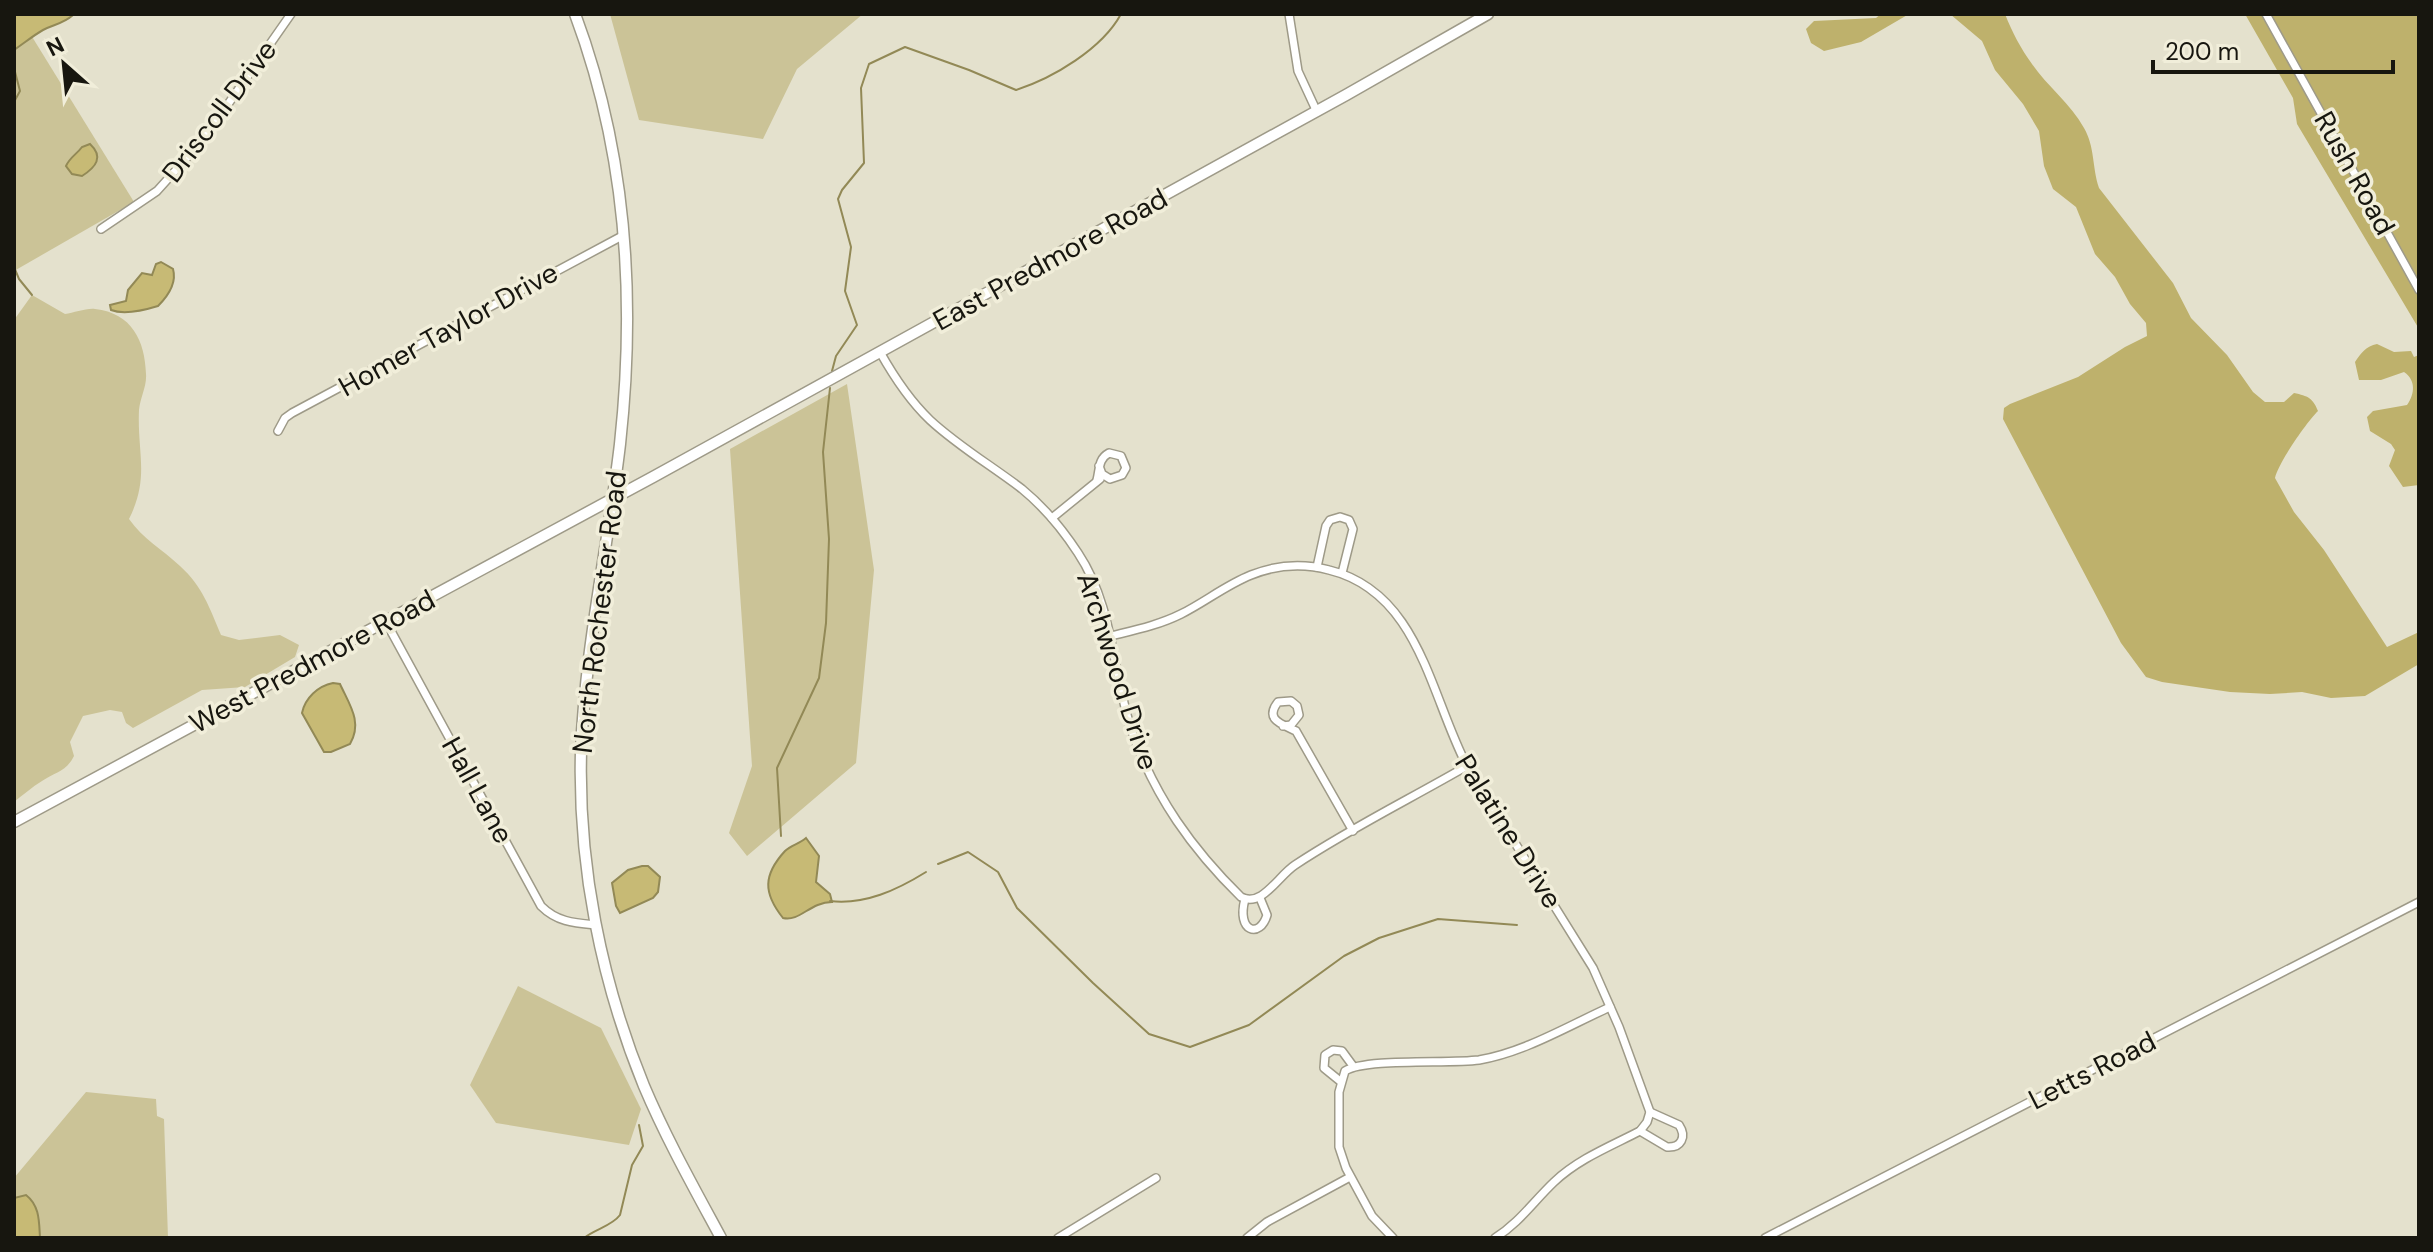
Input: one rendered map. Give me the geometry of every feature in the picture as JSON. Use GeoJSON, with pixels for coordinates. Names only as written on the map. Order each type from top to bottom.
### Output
{"type":"FeatureCollection","features":[{"type":"Feature","properties":{"kind":"street","name":"Driscoll Drive"},"geometry":{"type":"LineString","coordinates":[[101,229],[152,195],[203,140],[291,14]]}},
{"type":"Feature","properties":{"kind":"street","name":"North Rochester Road"},"geometry":{"type":"LineString","coordinates":[[575,14],[592,62],[612,142],[628,284],[628,357],[619,446],[587,670],[581,753],[587,863],[607,976],[643,1084],[663,1129],[721,1238]]}},
{"type":"Feature","properties":{"kind":"street"},"geometry":{"type":"LineString","coordinates":[[1289,14],[1298,71],[1317,112]]}},
{"type":"Feature","properties":{"kind":"street","name":"East Predmore Road"},"geometry":{"type":"LineString","coordinates":[[611,500],[1317,112],[1488,14]]}},
{"type":"Feature","properties":{"kind":"street","name":"Rush Road"},"geometry":{"type":"LineString","coordinates":[[2266,14],[2419,290]]}},
{"type":"Feature","properties":{"kind":"street","name":"Homer Taylor Drive"},"geometry":{"type":"LineString","coordinates":[[278,431],[285,418],[292,413],[624,235]]}},
{"type":"Feature","properties":{"kind":"street","name":"Archwood Drive"},"geometry":{"type":"LineString","coordinates":[[880,352],[901,386],[931,421],[1024,490],[1052,518],[1078,553],[1096,585],[1132,731],[1157,790],[1196,850],[1245,899],[1242,921],[1249,927],[1257,928],[1265,923],[1267,915],[1260,898]]}},
{"type":"Feature","properties":{"kind":"street"},"geometry":{"type":"LineString","coordinates":[[1052,518],[1097,480],[1118,478],[1124,472],[1126,463],[1121,456],[1113,453],[1105,455],[1097,480]]}},
{"type":"Feature","properties":{"kind":"street"},"geometry":{"type":"LineString","coordinates":[[1099,466],[1102,474],[1110,479]]}},
{"type":"Feature","properties":{"kind":"street","name":"West Predmore Road"},"geometry":{"type":"LineString","coordinates":[[14,822],[611,500]]}},
{"type":"Feature","properties":{"kind":"street"},"geometry":{"type":"LineString","coordinates":[[1317,567],[1326,526],[1330,520],[1340,517],[1349,520],[1353,529],[1342,573]]}},
{"type":"Feature","properties":{"kind":"street","name":"Palatine Drive"},"geometry":{"type":"LineString","coordinates":[[1111,636],[1180,615],[1253,575],[1282,567],[1317,567],[1342,573],[1373,590],[1402,619],[1412,636],[1467,766],[1593,968],[1650,1112]]}},
{"type":"Feature","properties":{"kind":"street","name":"Hall Lane"},"geometry":{"type":"LineString","coordinates":[[386,622],[541,906],[551,916],[568,923],[596,925]]}},
{"type":"Feature","properties":{"kind":"street"},"geometry":{"type":"LineString","coordinates":[[1296,731],[1275,721],[1272,713],[1275,705],[1282,700],[1291,701],[1297,706],[1296,731],[1353,831]]}},
{"type":"Feature","properties":{"kind":"street"},"geometry":{"type":"LineString","coordinates":[[1283,726],[1291,725],[1297,719]]}},
{"type":"Feature","properties":{"kind":"street"},"geometry":{"type":"LineString","coordinates":[[1245,899],[1253,901],[1260,898],[1294,865],[1467,766]]}},
{"type":"Feature","properties":{"kind":"street","name":"Letts Road"},"geometry":{"type":"LineString","coordinates":[[1765,1238],[2419,902]]}},
{"type":"Feature","properties":{"kind":"street"},"geometry":{"type":"LineString","coordinates":[[1393,1238],[1372,1216],[1350,1177],[1339,1147],[1340,1081],[1345,1071],[1353,1066],[1466,1061],[1495,1056],[1610,1007]]}},
{"type":"Feature","properties":{"kind":"street"},"geometry":{"type":"LineString","coordinates":[[1340,1081],[1324,1068],[1325,1055],[1333,1050],[1342,1051],[1353,1066]]}},
{"type":"Feature","properties":{"kind":"street"},"geometry":{"type":"LineString","coordinates":[[1495,1238],[1522,1219],[1555,1181],[1568,1171],[1640,1131],[1650,1112],[1679,1125],[1683,1135],[1682,1141],[1672,1148],[1640,1131]]}},
{"type":"Feature","properties":{"kind":"street"},"geometry":{"type":"LineString","coordinates":[[1247,1238],[1267,1222],[1350,1177]]}},
{"type":"Feature","properties":{"kind":"street"},"geometry":{"type":"LineString","coordinates":[[1058,1238],[1156,1178]]}},
{"type":"Feature","properties":{"kind":"shaded area"},"geometry":{"type":"Polygon","coordinates":[[[14,14],[18,14],[134,202],[14,271],[14,14]]]}},
{"type":"Feature","properties":{"kind":"shaded area"},"geometry":{"type":"Polygon","coordinates":[[[14,14],[72,14],[73,15],[14,50],[14,14]]]}},
{"type":"Feature","properties":{"kind":"shaded area"},"geometry":{"type":"Polygon","coordinates":[[[610,14],[863,14],[797,69],[763,139],[639,120],[610,14]]]}},
{"type":"Feature","properties":{"kind":"shaded area"},"geometry":{"type":"Polygon","coordinates":[[[1881,14],[1909,14],[1861,42],[1824,51],[1811,43],[1806,29],[1814,21],[1876,18],[1881,14]]]}},
{"type":"Feature","properties":{"kind":"shaded area"},"geometry":{"type":"Polygon","coordinates":[[[1950,14],[2005,14],[2028,58],[2084,128],[2090,142],[2099,188],[2173,283],[2191,318],[2227,355],[2253,392],[2265,402],[2284,402],[2294,393],[2312,400],[2318,411],[2294,443],[2275,478],[2294,512],[2324,550],[2387,647],[2419,632],[2419,664],[2365,696],[2331,698],[2302,692],[2230,692],[2146,677],[2121,643],[2003,419],[2004,408],[2010,404],[2078,377],[2147,336],[2146,323],[2130,304],[2115,277],[2095,254],[2076,207],[2053,189],[2044,166],[2039,131],[2023,104],[1995,70],[1982,41],[1950,14]]]}},
{"type":"Feature","properties":{"kind":"shaded area"},"geometry":{"type":"Polygon","coordinates":[[[2245,14],[2419,14],[2419,329],[2297,124],[2293,98],[2245,14]]]}},
{"type":"Feature","properties":{"kind":"shaded area"},"geometry":{"type":"Polygon","coordinates":[[[90,144],[97,153],[96,162],[82,176],[72,174],[66,166],[82,147],[90,144]]]}},
{"type":"Feature","properties":{"kind":"shaded area"},"geometry":{"type":"Polygon","coordinates":[[[161,262],[173,269],[174,279],[168,294],[158,306],[128,312],[111,310],[110,305],[126,301],[128,290],[142,273],[152,275],[156,264],[161,262]]]}},
{"type":"Feature","properties":{"kind":"shaded area"},"geometry":{"type":"Polygon","coordinates":[[[32,295],[65,314],[91,309],[108,312],[118,316],[134,331],[143,350],[146,378],[139,410],[141,477],[129,519],[194,582],[205,598],[221,635],[239,640],[280,635],[299,645],[295,657],[245,687],[202,690],[133,728],[126,723],[122,712],[110,710],[83,716],[70,742],[74,756],[71,761],[64,769],[38,783],[14,802],[14,320],[32,295]]]}},
{"type":"Feature","properties":{"kind":"shaded area"},"geometry":{"type":"Polygon","coordinates":[[[2377,344],[2394,352],[2411,351],[2414,357],[2419,355],[2419,485],[2403,487],[2389,466],[2395,450],[2370,431],[2367,417],[2373,411],[2407,405],[2413,392],[2411,379],[2404,372],[2381,380],[2359,380],[2355,362],[2364,350],[2377,344]]]}},
{"type":"Feature","properties":{"kind":"shaded area"},"geometry":{"type":"Polygon","coordinates":[[[847,384],[874,570],[856,763],[747,856],[729,833],[752,766],[730,449],[847,384]]]}},
{"type":"Feature","properties":{"kind":"shaded area"},"geometry":{"type":"Polygon","coordinates":[[[333,683],[340,684],[353,713],[354,736],[350,744],[324,752],[302,713],[313,694],[333,683]]]}},
{"type":"Feature","properties":{"kind":"shaded area"},"geometry":{"type":"Polygon","coordinates":[[[806,838],[819,856],[816,882],[830,894],[832,902],[817,905],[795,917],[783,918],[769,892],[769,876],[785,851],[806,838]]]}},
{"type":"Feature","properties":{"kind":"shaded area"},"geometry":{"type":"Polygon","coordinates":[[[648,866],[660,877],[658,892],[653,898],[620,913],[612,883],[628,870],[648,866]]]}},
{"type":"Feature","properties":{"kind":"shaded area"},"geometry":{"type":"Polygon","coordinates":[[[518,986],[601,1028],[641,1109],[629,1145],[496,1123],[470,1085],[518,986]]]}},
{"type":"Feature","properties":{"kind":"shaded area"},"geometry":{"type":"Polygon","coordinates":[[[86,1092],[156,1099],[157,1116],[164,1119],[168,1238],[14,1238],[14,1178],[86,1092]]]}},
{"type":"Feature","properties":{"kind":"shaded area"},"geometry":{"type":"Polygon","coordinates":[[[26,1195],[36,1209],[40,1238],[14,1238],[14,1198],[26,1195]]]}},
{"type":"Feature","properties":{"kind":"waterway"},"geometry":{"type":"LineString","coordinates":[[832,371],[836,356],[857,325],[845,291],[851,247],[838,199],[864,163],[861,88],[869,64],[905,47],[1016,90],[1075,61],[1102,39],[1121,14]]}},
{"type":"Feature","properties":{"kind":"waterway"},"geometry":{"type":"LineString","coordinates":[[14,68],[20,91],[14,102]]}},
{"type":"Feature","properties":{"kind":"waterway"},"geometry":{"type":"LineString","coordinates":[[14,267],[32,295]]}},
{"type":"Feature","properties":{"kind":"waterway"},"geometry":{"type":"LineString","coordinates":[[781,836],[777,768],[819,678],[826,623],[829,539],[823,452],[830,388]]}},
{"type":"Feature","properties":{"kind":"waterway"},"geometry":{"type":"LineString","coordinates":[[938,864],[968,852],[998,872],[1017,908],[1093,983],[1149,1034],[1190,1047],[1249,1025],[1344,956],[1379,938],[1438,919],[1517,925]]}},
{"type":"Feature","properties":{"kind":"waterway"},"geometry":{"type":"LineString","coordinates":[[830,901],[856,901],[880,895],[926,872]]}},
{"type":"Feature","properties":{"kind":"waterway"},"geometry":{"type":"LineString","coordinates":[[584,1238],[620,1215],[632,1165],[643,1146],[639,1125]]}}]}
